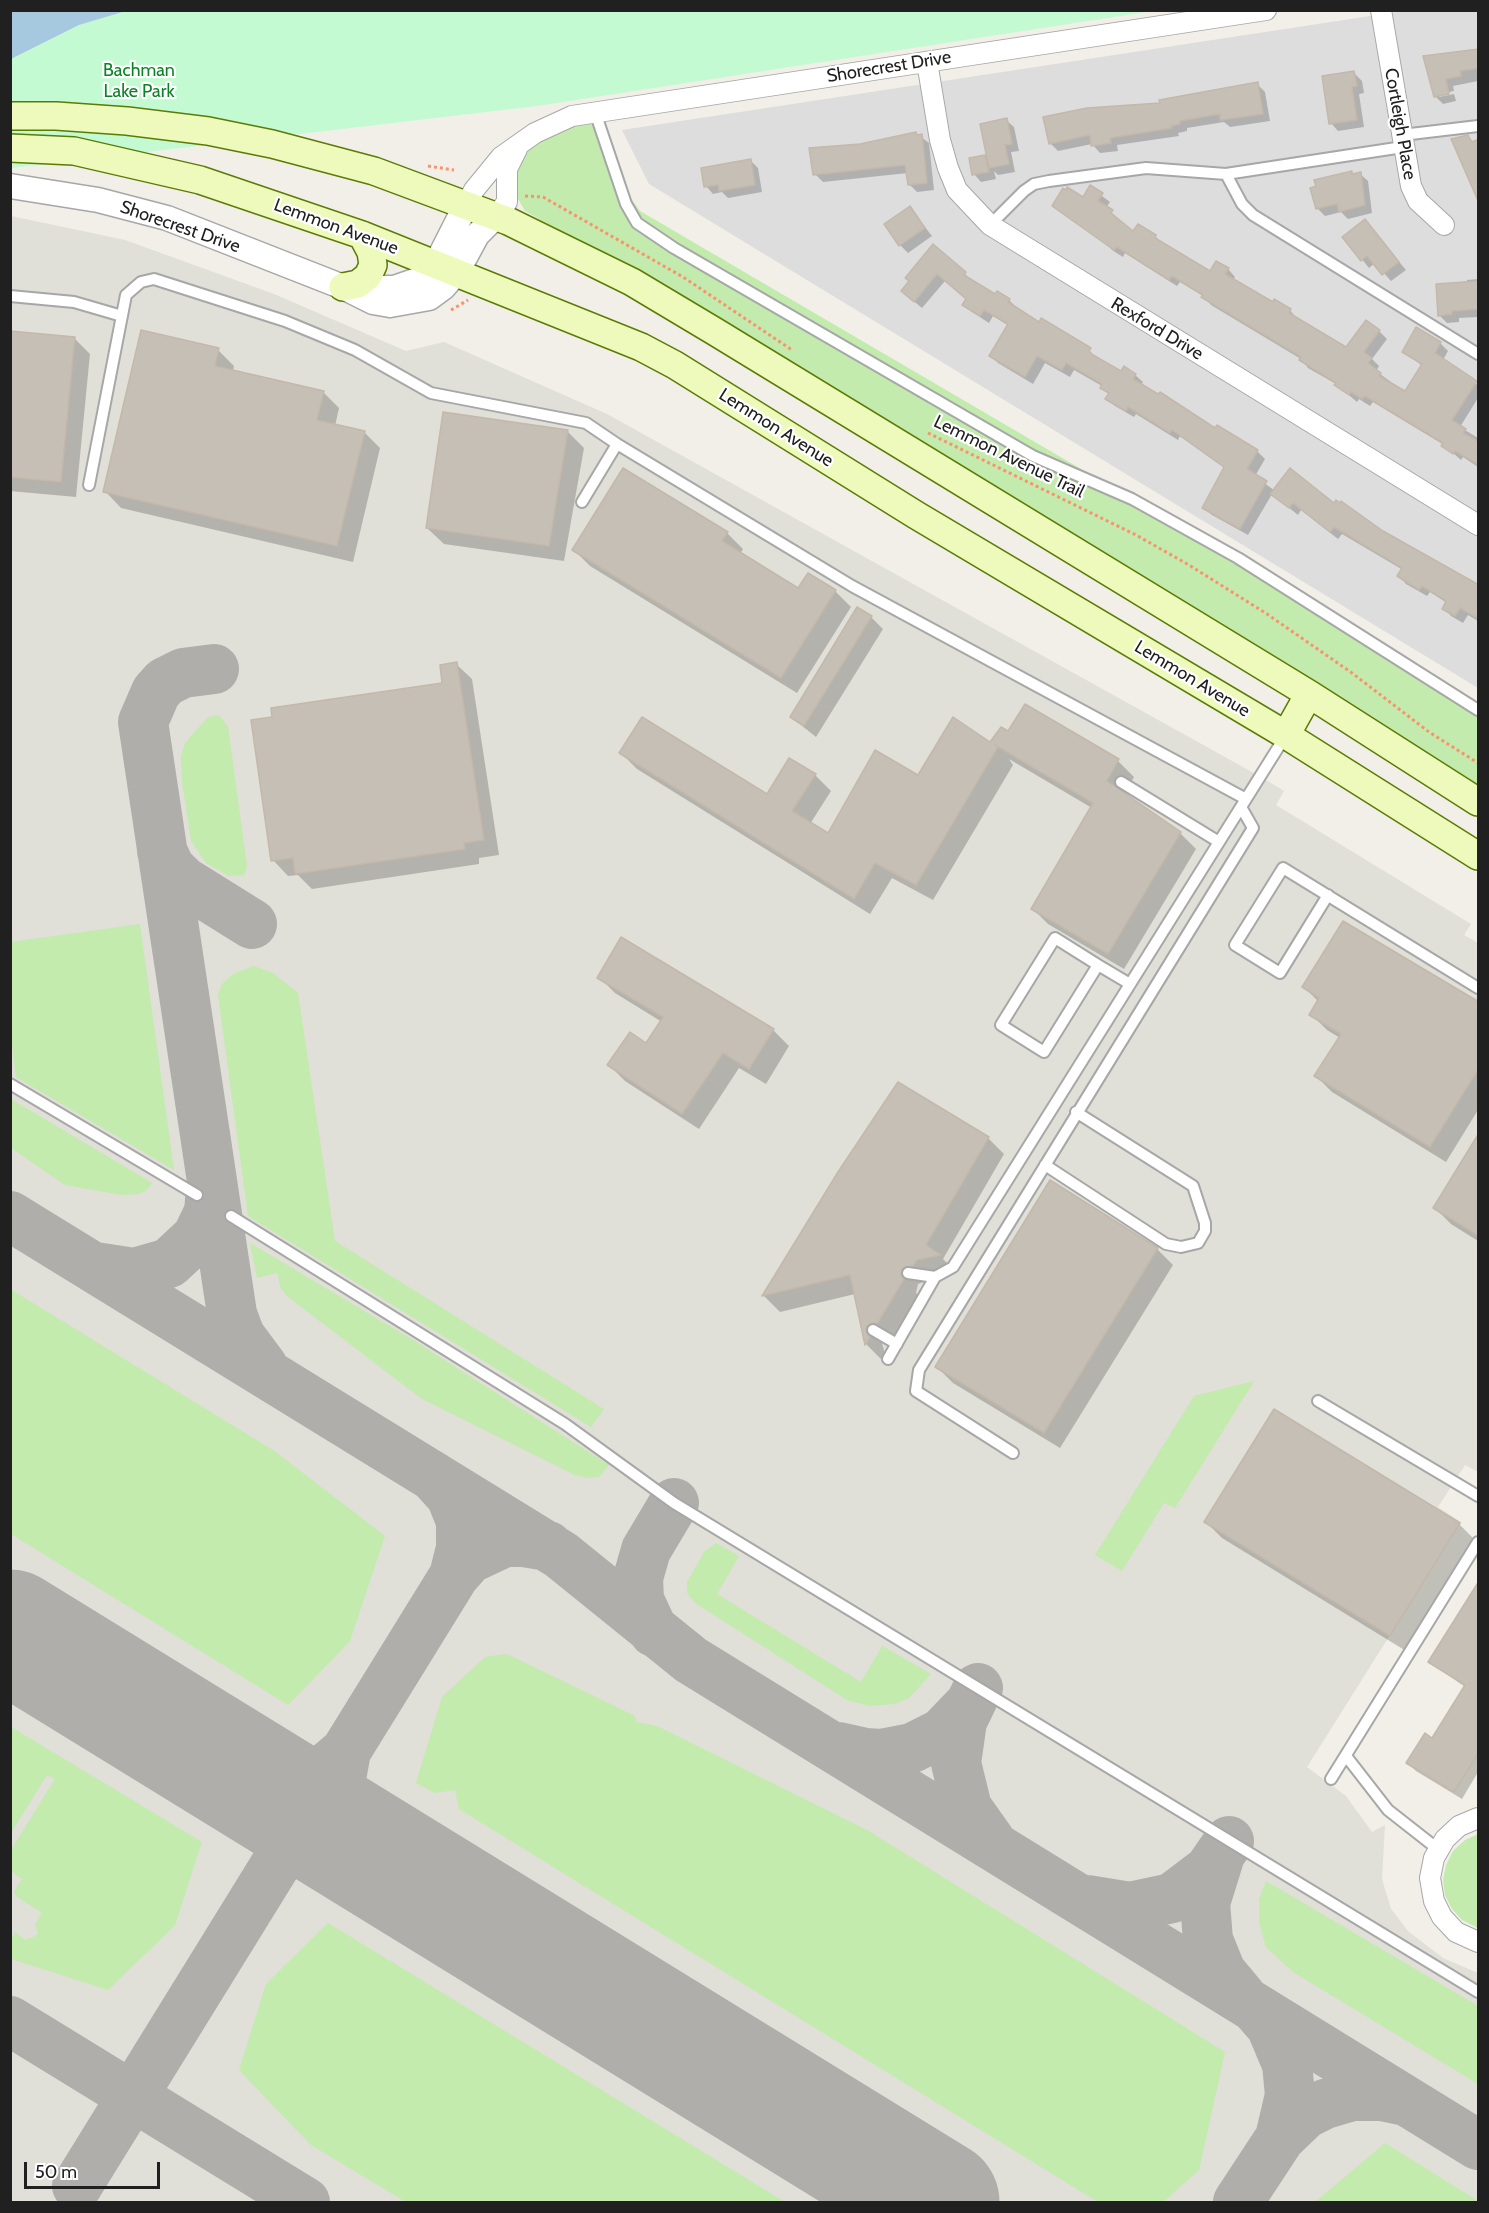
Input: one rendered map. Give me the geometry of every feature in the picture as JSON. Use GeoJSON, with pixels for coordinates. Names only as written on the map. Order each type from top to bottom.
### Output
{"type":"FeatureCollection","features":[{"type":"Feature","properties":{"kind":"main road"},"geometry":{"type":"LineString","coordinates":[[10,116],[56,116],[127,121],[208,131],[341,161],[467,203],[496,216],[632,282],[1310,694],[1479,802]]}},
{"type":"Feature","properties":{"kind":"main road","name":"Lemmon Avenue"},"geometry":{"type":"LineString","coordinates":[[10,148],[74,151],[154,167],[200,180],[362,236],[641,347],[675,365],[916,515],[1286,735],[1479,856]]}},
{"type":"Feature","properties":{"kind":"main road"},"geometry":{"type":"LineString","coordinates":[[343,287],[358,284],[368,276],[373,265],[371,252],[362,236]]}},
{"type":"Feature","properties":{"kind":"main road"},"geometry":{"type":"LineString","coordinates":[[1286,735],[1310,694]]}},
{"type":"Feature","properties":{"kind":"street","name":"Shorecrest Drive"},"geometry":{"type":"LineString","coordinates":[[10,186],[98,200],[167,218],[343,287],[373,302],[406,304],[429,298],[444,287],[446,268],[467,203],[474,190],[501,157],[553,123],[596,112],[1266,10]]}},
{"type":"Feature","properties":{"kind":"street","name":"Cortleigh Place"},"geometry":{"type":"LineString","coordinates":[[1381,10],[1411,186],[1418,201],[1444,225]]}},
{"type":"Feature","properties":{"kind":"street","name":"Rexford Drive"},"geometry":{"type":"LineString","coordinates":[[927,62],[940,141],[948,168],[957,190],[990,225],[1479,525]]}},
{"type":"Feature","properties":{"kind":"street","name":"Shorecrest Drive"},"geometry":{"type":"LineString","coordinates":[[446,268],[507,202],[507,169],[520,144]]}},
{"type":"Feature","properties":{"kind":"street"},"geometry":{"type":"LineString","coordinates":[[1479,1818],[1460,1826],[1445,1839],[1430,1878],[1434,1901],[1442,1917],[1456,1932],[1479,1942]]}},
{"type":"Feature","properties":{"kind":"lane"},"geometry":{"type":"LineString","coordinates":[[596,112],[627,204],[637,223],[655,236],[1033,456],[1132,498],[1228,553],[1479,710]]}},
{"type":"Feature","properties":{"kind":"lane"},"geometry":{"type":"LineString","coordinates":[[990,225],[1034,184],[1146,168],[1226,174],[1479,126]]}},
{"type":"Feature","properties":{"kind":"lane"},"geometry":{"type":"LineString","coordinates":[[1226,174],[1242,204],[1253,215],[1479,354]]}},
{"type":"Feature","properties":{"kind":"lane"},"geometry":{"type":"LineString","coordinates":[[89,484],[126,295],[141,282],[154,279],[285,321],[355,350],[431,393],[586,423],[852,586],[1244,803],[1253,828],[919,1370],[916,1391],[1013,1453]]}},
{"type":"Feature","properties":{"kind":"lane"},"geometry":{"type":"LineString","coordinates":[[10,296],[74,302],[122,316]]}},
{"type":"Feature","properties":{"kind":"lane"},"geometry":{"type":"LineString","coordinates":[[582,502],[617,444]]}},
{"type":"Feature","properties":{"kind":"lane"},"geometry":{"type":"LineString","coordinates":[[888,1359],[934,1277],[952,1267],[1286,735]]}},
{"type":"Feature","properties":{"kind":"lane"},"geometry":{"type":"LineString","coordinates":[[1120,782],[1219,842]]}},
{"type":"Feature","properties":{"kind":"lane"},"geometry":{"type":"LineString","coordinates":[[1328,895],[1280,973],[1235,945],[1283,868],[1328,895],[1478,988]]}},
{"type":"Feature","properties":{"kind":"lane"},"geometry":{"type":"LineString","coordinates":[[1098,965],[1044,1052],[1001,1025],[1055,938],[1130,984]]}},
{"type":"Feature","properties":{"kind":"lane"},"geometry":{"type":"LineString","coordinates":[[10,1084],[197,1195]]}},
{"type":"Feature","properties":{"kind":"lane"},"geometry":{"type":"LineString","coordinates":[[1045,1165],[1166,1244],[1181,1247],[1198,1243],[1205,1231],[1205,1222],[1193,1186],[1076,1112]]}},
{"type":"Feature","properties":{"kind":"lane"},"geometry":{"type":"LineString","coordinates":[[231,1216],[565,1424],[674,1503],[1479,1992]]}},
{"type":"Feature","properties":{"kind":"lane"},"geometry":{"type":"LineString","coordinates":[[908,1273],[934,1277]]}},
{"type":"Feature","properties":{"kind":"lane"},"geometry":{"type":"LineString","coordinates":[[873,1330],[897,1344]]}},
{"type":"Feature","properties":{"kind":"lane"},"geometry":{"type":"LineString","coordinates":[[1318,1401],[1479,1496]]}},
{"type":"Feature","properties":{"kind":"lane"},"geometry":{"type":"LineString","coordinates":[[1331,1779],[1479,1542]]}},
{"type":"Feature","properties":{"kind":"lane"},"geometry":{"type":"LineString","coordinates":[[1346,1756],[1388,1810],[1439,1850]]}},
{"type":"Feature","properties":{"kind":"path"},"geometry":{"type":"LineString","coordinates":[[518,198],[530,195],[543,197],[683,277],[800,356]]}},
{"type":"Feature","properties":{"kind":"path","name":"Lemmon Avenue Trail"},"geometry":{"type":"LineString","coordinates":[[927,433],[1136,535],[1189,565],[1286,627],[1429,732],[1479,763]]}},
{"type":"Feature","properties":{"kind":"shaded area"},"geometry":{"type":"Polygon","coordinates":[[[1403,11],[1478,11],[1478,688],[649,184],[622,130],[1403,11]]]}},
{"type":"Feature","properties":{"kind":"shaded area"},"geometry":{"type":"Polygon","coordinates":[[[11,216],[125,240],[274,294],[406,351],[444,342],[607,414],[1261,777],[1284,791],[1276,805],[1471,924],[1464,935],[1478,943],[1478,1472],[1465,1465],[1438,1507],[1461,1522],[1307,1767],[1346,1796],[1372,1832],[1385,1825],[1382,1879],[1391,1909],[1409,1932],[1443,1958],[1478,1973],[1478,2202],[11,2202],[11,216]]]}},
{"type":"Feature","properties":{"kind":"green space","name":"Bachman Lake Park"},"geometry":{"type":"Polygon","coordinates":[[[126,11],[1153,11],[537,106],[11,168],[11,59],[79,25],[126,11]]]}},
{"type":"Feature","properties":{"kind":"green space"},"geometry":{"type":"Polygon","coordinates":[[[583,122],[602,127],[618,180],[640,211],[1341,621],[1478,705],[1478,786],[746,336],[525,211],[513,190],[515,166],[521,156],[540,139],[583,122]]]}},
{"type":"Feature","properties":{"kind":"green space"},"geometry":{"type":"Polygon","coordinates":[[[219,715],[228,727],[247,866],[244,875],[229,876],[206,863],[191,841],[182,781],[181,756],[185,743],[208,717],[219,715]]]}},
{"type":"Feature","properties":{"kind":"green space"},"geometry":{"type":"Polygon","coordinates":[[[140,924],[174,1170],[16,1077],[10,1028],[11,942],[140,924]]]}},
{"type":"Feature","properties":{"kind":"green space"},"geometry":{"type":"Polygon","coordinates":[[[254,966],[273,973],[298,993],[335,1241],[604,1409],[591,1427],[248,1216],[218,995],[222,984],[233,974],[254,966]]]}},
{"type":"Feature","properties":{"kind":"green space"},"geometry":{"type":"Polygon","coordinates":[[[11,1099],[152,1183],[147,1190],[139,1194],[122,1195],[65,1185],[11,1148],[11,1099]]]}},
{"type":"Feature","properties":{"kind":"green space"},"geometry":{"type":"Polygon","coordinates":[[[250,1243],[413,1340],[609,1465],[599,1477],[587,1478],[575,1475],[422,1399],[288,1297],[281,1289],[277,1273],[257,1278],[250,1243]]]}},
{"type":"Feature","properties":{"kind":"green space"},"geometry":{"type":"Polygon","coordinates":[[[10,1289],[273,1450],[385,1536],[350,1641],[288,1705],[11,1534],[10,1289]]]}},
{"type":"Feature","properties":{"kind":"green space"},"geometry":{"type":"Polygon","coordinates":[[[1254,1381],[1175,1508],[1164,1503],[1122,1571],[1095,1555],[1194,1396],[1254,1381]]]}},
{"type":"Feature","properties":{"kind":"green space"},"geometry":{"type":"Polygon","coordinates":[[[716,1543],[739,1556],[717,1594],[861,1682],[882,1646],[931,1674],[909,1698],[894,1704],[870,1706],[847,1700],[695,1603],[687,1593],[687,1582],[704,1552],[716,1543]]]}},
{"type":"Feature","properties":{"kind":"green space"},"geometry":{"type":"Polygon","coordinates":[[[507,1654],[635,1716],[636,1722],[657,1726],[867,1830],[1225,2052],[1199,2170],[1163,2202],[1098,2202],[459,1809],[455,1790],[435,1793],[416,1783],[442,1697],[485,1657],[507,1654]]]}},
{"type":"Feature","properties":{"kind":"green space"},"geometry":{"type":"Polygon","coordinates":[[[11,1727],[202,1842],[175,1925],[108,1990],[11,1959],[11,1939],[15,1932],[25,1940],[36,1936],[38,1933],[35,1924],[42,1913],[16,1896],[14,1891],[22,1879],[11,1871],[11,1850],[55,1779],[47,1775],[11,1833],[11,1727]]]}},
{"type":"Feature","properties":{"kind":"green space"},"geometry":{"type":"Polygon","coordinates":[[[1478,1834],[1478,1928],[1462,1920],[1452,1909],[1445,1895],[1443,1880],[1446,1865],[1453,1851],[1465,1840],[1478,1834]]]}},
{"type":"Feature","properties":{"kind":"green space"},"geometry":{"type":"Polygon","coordinates":[[[1266,1881],[1478,2006],[1478,2084],[1293,1972],[1266,1947],[1259,1923],[1259,1899],[1266,1881]]]}},
{"type":"Feature","properties":{"kind":"green space"},"geometry":{"type":"Polygon","coordinates":[[[328,1923],[785,2202],[406,2202],[311,2145],[239,2070],[266,1984],[328,1923]]]}},
{"type":"Feature","properties":{"kind":"green space"},"geometry":{"type":"Polygon","coordinates":[[[1385,2143],[1478,2201],[1478,2202],[1315,2202],[1385,2143]]]}},
{"type":"Feature","properties":{"kind":"water"},"geometry":{"type":"Polygon","coordinates":[[[11,10],[126,11],[79,25],[11,59],[11,10]]]}},
{"type":"Feature","properties":{"kind":"building"},"geometry":{"type":"Polygon","coordinates":[[[1479,49],[1479,68],[1460,71],[1461,76],[1446,79],[1449,94],[1434,97],[1423,56],[1479,49]]]}},
{"type":"Feature","properties":{"kind":"building"},"geometry":{"type":"Polygon","coordinates":[[[1354,71],[1357,86],[1352,87],[1357,120],[1329,124],[1322,76],[1354,71]]]}},
{"type":"Feature","properties":{"kind":"building"},"geometry":{"type":"Polygon","coordinates":[[[1258,82],[1263,114],[1220,120],[1220,114],[1180,121],[1180,124],[1171,126],[1172,128],[1110,138],[1111,143],[1091,146],[1090,135],[1049,144],[1043,117],[1087,108],[1160,103],[1159,100],[1258,82]]]}},
{"type":"Feature","properties":{"kind":"building"},"geometry":{"type":"Polygon","coordinates":[[[1007,118],[1012,144],[1005,145],[1009,164],[989,168],[980,124],[1007,118]]]}},
{"type":"Feature","properties":{"kind":"building"},"geometry":{"type":"Polygon","coordinates":[[[916,132],[917,135],[922,134],[927,183],[908,185],[905,165],[813,175],[809,148],[860,144],[916,132]]]}},
{"type":"Feature","properties":{"kind":"building"},"geometry":{"type":"Polygon","coordinates":[[[1468,135],[1472,142],[1479,139],[1479,203],[1451,139],[1468,135]]]}},
{"type":"Feature","properties":{"kind":"building"},"geometry":{"type":"Polygon","coordinates":[[[985,155],[989,172],[972,175],[969,158],[985,155]]]}},
{"type":"Feature","properties":{"kind":"building"},"geometry":{"type":"Polygon","coordinates":[[[751,159],[755,185],[719,191],[718,185],[704,187],[701,168],[751,159]]]}},
{"type":"Feature","properties":{"kind":"building"},"geometry":{"type":"Polygon","coordinates":[[[1352,171],[1352,174],[1361,172],[1365,205],[1339,212],[1337,204],[1316,209],[1310,188],[1316,186],[1314,180],[1352,171]]]}},
{"type":"Feature","properties":{"kind":"building"},"geometry":{"type":"Polygon","coordinates":[[[1090,185],[1103,193],[1098,201],[1113,210],[1111,213],[1133,231],[1138,224],[1156,235],[1155,238],[1210,271],[1216,261],[1229,268],[1225,274],[1273,302],[1274,299],[1291,309],[1289,313],[1346,347],[1366,320],[1380,330],[1364,352],[1372,358],[1368,363],[1381,373],[1379,376],[1405,391],[1422,364],[1402,352],[1416,327],[1441,342],[1435,353],[1477,381],[1452,420],[1466,429],[1463,433],[1479,442],[1479,465],[1455,451],[1453,454],[1441,446],[1443,443],[1365,396],[1362,399],[1351,392],[1349,395],[1334,385],[1336,383],[1299,360],[1301,357],[1201,297],[1203,295],[1172,276],[1169,280],[1117,247],[1114,250],[1052,206],[1063,188],[1066,190],[1067,187],[1083,197],[1090,185]]]}},
{"type":"Feature","properties":{"kind":"building"},"geometry":{"type":"Polygon","coordinates":[[[910,206],[925,228],[899,246],[884,224],[910,206]]]}},
{"type":"Feature","properties":{"kind":"building"},"geometry":{"type":"Polygon","coordinates":[[[1365,219],[1399,262],[1382,275],[1367,256],[1361,261],[1342,237],[1365,219]]]}},
{"type":"Feature","properties":{"kind":"building"},"geometry":{"type":"Polygon","coordinates":[[[933,244],[966,272],[964,275],[995,294],[997,291],[1010,299],[1008,302],[1039,322],[1041,318],[1091,348],[1089,351],[1093,355],[1121,371],[1124,366],[1136,374],[1133,379],[1158,394],[1160,392],[1215,428],[1217,425],[1258,450],[1247,469],[1267,481],[1240,529],[1202,508],[1224,467],[1172,430],[1170,433],[1128,407],[1126,411],[1105,399],[1109,393],[1100,388],[1102,384],[1066,363],[1062,370],[1037,356],[1025,377],[989,356],[1008,324],[984,310],[980,316],[962,305],[966,299],[937,274],[914,302],[901,291],[909,281],[905,278],[933,244]]]}},
{"type":"Feature","properties":{"kind":"building"},"geometry":{"type":"Polygon","coordinates":[[[1479,281],[1479,309],[1452,311],[1452,314],[1438,316],[1436,284],[1479,281]]]}},
{"type":"Feature","properties":{"kind":"building"},"geometry":{"type":"Polygon","coordinates":[[[141,330],[219,348],[215,366],[324,391],[317,420],[365,431],[337,546],[103,492],[141,330]]]}},
{"type":"Feature","properties":{"kind":"building"},"geometry":{"type":"Polygon","coordinates":[[[10,331],[75,337],[61,482],[10,477],[10,331]]]}},
{"type":"Feature","properties":{"kind":"building"},"geometry":{"type":"Polygon","coordinates":[[[443,412],[568,430],[549,546],[426,528],[443,412]]]}},
{"type":"Feature","properties":{"kind":"building"},"geometry":{"type":"Polygon","coordinates":[[[623,468],[728,532],[722,541],[798,588],[808,573],[836,590],[781,678],[572,550],[623,468]]]}},
{"type":"Feature","properties":{"kind":"building"},"geometry":{"type":"Polygon","coordinates":[[[1290,468],[1334,503],[1336,500],[1340,503],[1341,501],[1383,531],[1479,585],[1479,619],[1460,608],[1455,616],[1442,609],[1446,601],[1422,586],[1419,590],[1397,576],[1402,568],[1334,527],[1330,532],[1293,503],[1289,508],[1270,494],[1290,468]]]}},
{"type":"Feature","properties":{"kind":"building"},"geometry":{"type":"Polygon","coordinates":[[[857,607],[872,616],[804,726],[790,717],[857,607]]]}},
{"type":"Feature","properties":{"kind":"building"},"geometry":{"type":"Polygon","coordinates":[[[457,662],[484,840],[464,843],[465,849],[295,874],[293,858],[271,861],[251,720],[272,717],[271,708],[442,683],[440,665],[457,662]]]}},
{"type":"Feature","properties":{"kind":"building"},"geometry":{"type":"Polygon","coordinates":[[[1025,704],[1119,759],[1107,781],[1181,832],[1108,954],[1031,909],[1093,803],[995,745],[998,747],[916,885],[875,863],[854,899],[619,753],[642,717],[767,794],[789,758],[816,774],[792,811],[828,833],[875,750],[918,775],[953,717],[990,742],[1001,727],[1008,731],[1025,704]]]}},
{"type":"Feature","properties":{"kind":"building"},"geometry":{"type":"Polygon","coordinates":[[[1343,921],[1479,1002],[1479,1068],[1430,1147],[1314,1076],[1341,1034],[1309,1015],[1319,998],[1302,987],[1343,921]]]}},
{"type":"Feature","properties":{"kind":"building"},"geometry":{"type":"Polygon","coordinates":[[[621,937],[774,1029],[749,1069],[723,1053],[682,1114],[607,1065],[630,1032],[646,1043],[663,1017],[597,978],[621,937]]]}},
{"type":"Feature","properties":{"kind":"building"},"geometry":{"type":"Polygon","coordinates":[[[898,1082],[989,1137],[926,1245],[941,1255],[917,1260],[913,1266],[903,1268],[901,1275],[904,1279],[877,1324],[872,1323],[867,1326],[866,1331],[870,1337],[865,1345],[850,1275],[762,1296],[838,1172],[898,1082]]]}},
{"type":"Feature","properties":{"kind":"building"},"geometry":{"type":"Polygon","coordinates":[[[1479,1133],[1479,1236],[1433,1208],[1479,1133]]]}},
{"type":"Feature","properties":{"kind":"building"},"geometry":{"type":"Polygon","coordinates":[[[1050,1180],[1158,1248],[1044,1433],[935,1367],[1050,1180]]]}},
{"type":"Feature","properties":{"kind":"building"},"geometry":{"type":"Polygon","coordinates":[[[1274,1409],[1460,1523],[1390,1636],[1204,1522],[1274,1409]]]}},
{"type":"Feature","properties":{"kind":"building"},"geometry":{"type":"Polygon","coordinates":[[[1479,1581],[1479,1752],[1454,1792],[1406,1763],[1425,1733],[1432,1738],[1465,1685],[1428,1662],[1479,1581]]]}},
{"type":"Feature","properties":{"kind":"taxiway"},"geometry":{"type":"LineString","coordinates":[[214,669],[183,673],[165,682],[156,692],[143,722],[232,1314],[240,1336],[263,1367]]}},
{"type":"Feature","properties":{"kind":"taxiway"},"geometry":{"type":"LineString","coordinates":[[162,851],[170,868],[183,881],[252,924]]}},
{"type":"Feature","properties":{"kind":"taxiway"},"geometry":{"type":"LineString","coordinates":[[95,1267],[134,1273],[169,1263],[197,1237],[209,1212],[211,1189]]}},
{"type":"Feature","properties":{"kind":"taxiway"},"geometry":{"type":"LineString","coordinates":[[10,1216],[561,1555],[691,1660],[1478,2145]]}},
{"type":"Feature","properties":{"kind":"taxiway"},"geometry":{"type":"LineString","coordinates":[[433,1476],[451,1496],[461,1521],[461,1548],[454,1576],[469,1559],[505,1542],[548,1546]]}},
{"type":"Feature","properties":{"kind":"taxiway"},"geometry":{"type":"LineString","coordinates":[[654,1632],[639,1600],[638,1578],[646,1550],[674,1503]]}},
{"type":"Feature","properties":{"kind":"taxiway"},"geometry":{"type":"LineString","coordinates":[[77,2186],[454,1576]]}},
{"type":"Feature","properties":{"kind":"taxiway"},"geometry":{"type":"LineString","coordinates":[[978,1688],[962,1721],[956,1763],[967,1808],[991,1842]]}},
{"type":"Feature","properties":{"kind":"taxiway"},"geometry":{"type":"LineString","coordinates":[[838,1747],[881,1754],[912,1748],[942,1733],[968,1706]]}},
{"type":"Feature","properties":{"kind":"taxiway"},"geometry":{"type":"LineString","coordinates":[[177,1726],[257,1774],[276,1781],[310,1776],[326,1768],[346,1751],[339,1790],[346,1817],[355,1834],[469,1906]]}},
{"type":"Feature","properties":{"kind":"taxiway"},"geometry":{"type":"LineString","coordinates":[[1087,1900],[1130,1907],[1172,1898],[1209,1870],[1229,1841]]}},
{"type":"Feature","properties":{"kind":"taxiway"},"geometry":{"type":"LineString","coordinates":[[1219,1858],[1205,1903],[1208,1940],[1221,1972],[1241,1996]]}},
{"type":"Feature","properties":{"kind":"taxiway"},"geometry":{"type":"LineString","coordinates":[[1257,2010],[1271,2026],[1287,2064],[1290,2095],[1280,2138]]}},
{"type":"Feature","properties":{"kind":"taxiway"},"geometry":{"type":"LineString","coordinates":[[10,2021],[305,2202]]}},
{"type":"Feature","properties":{"kind":"taxiway"},"geometry":{"type":"LineString","coordinates":[[1238,2202],[1280,2138],[1305,2114],[1325,2104],[1352,2096],[1382,2096],[1406,2101]]}},
{"type":"Feature","properties":{"kind":"runway"},"geometry":{"type":"LineString","coordinates":[[10,1631],[938,2202]]}}]}
